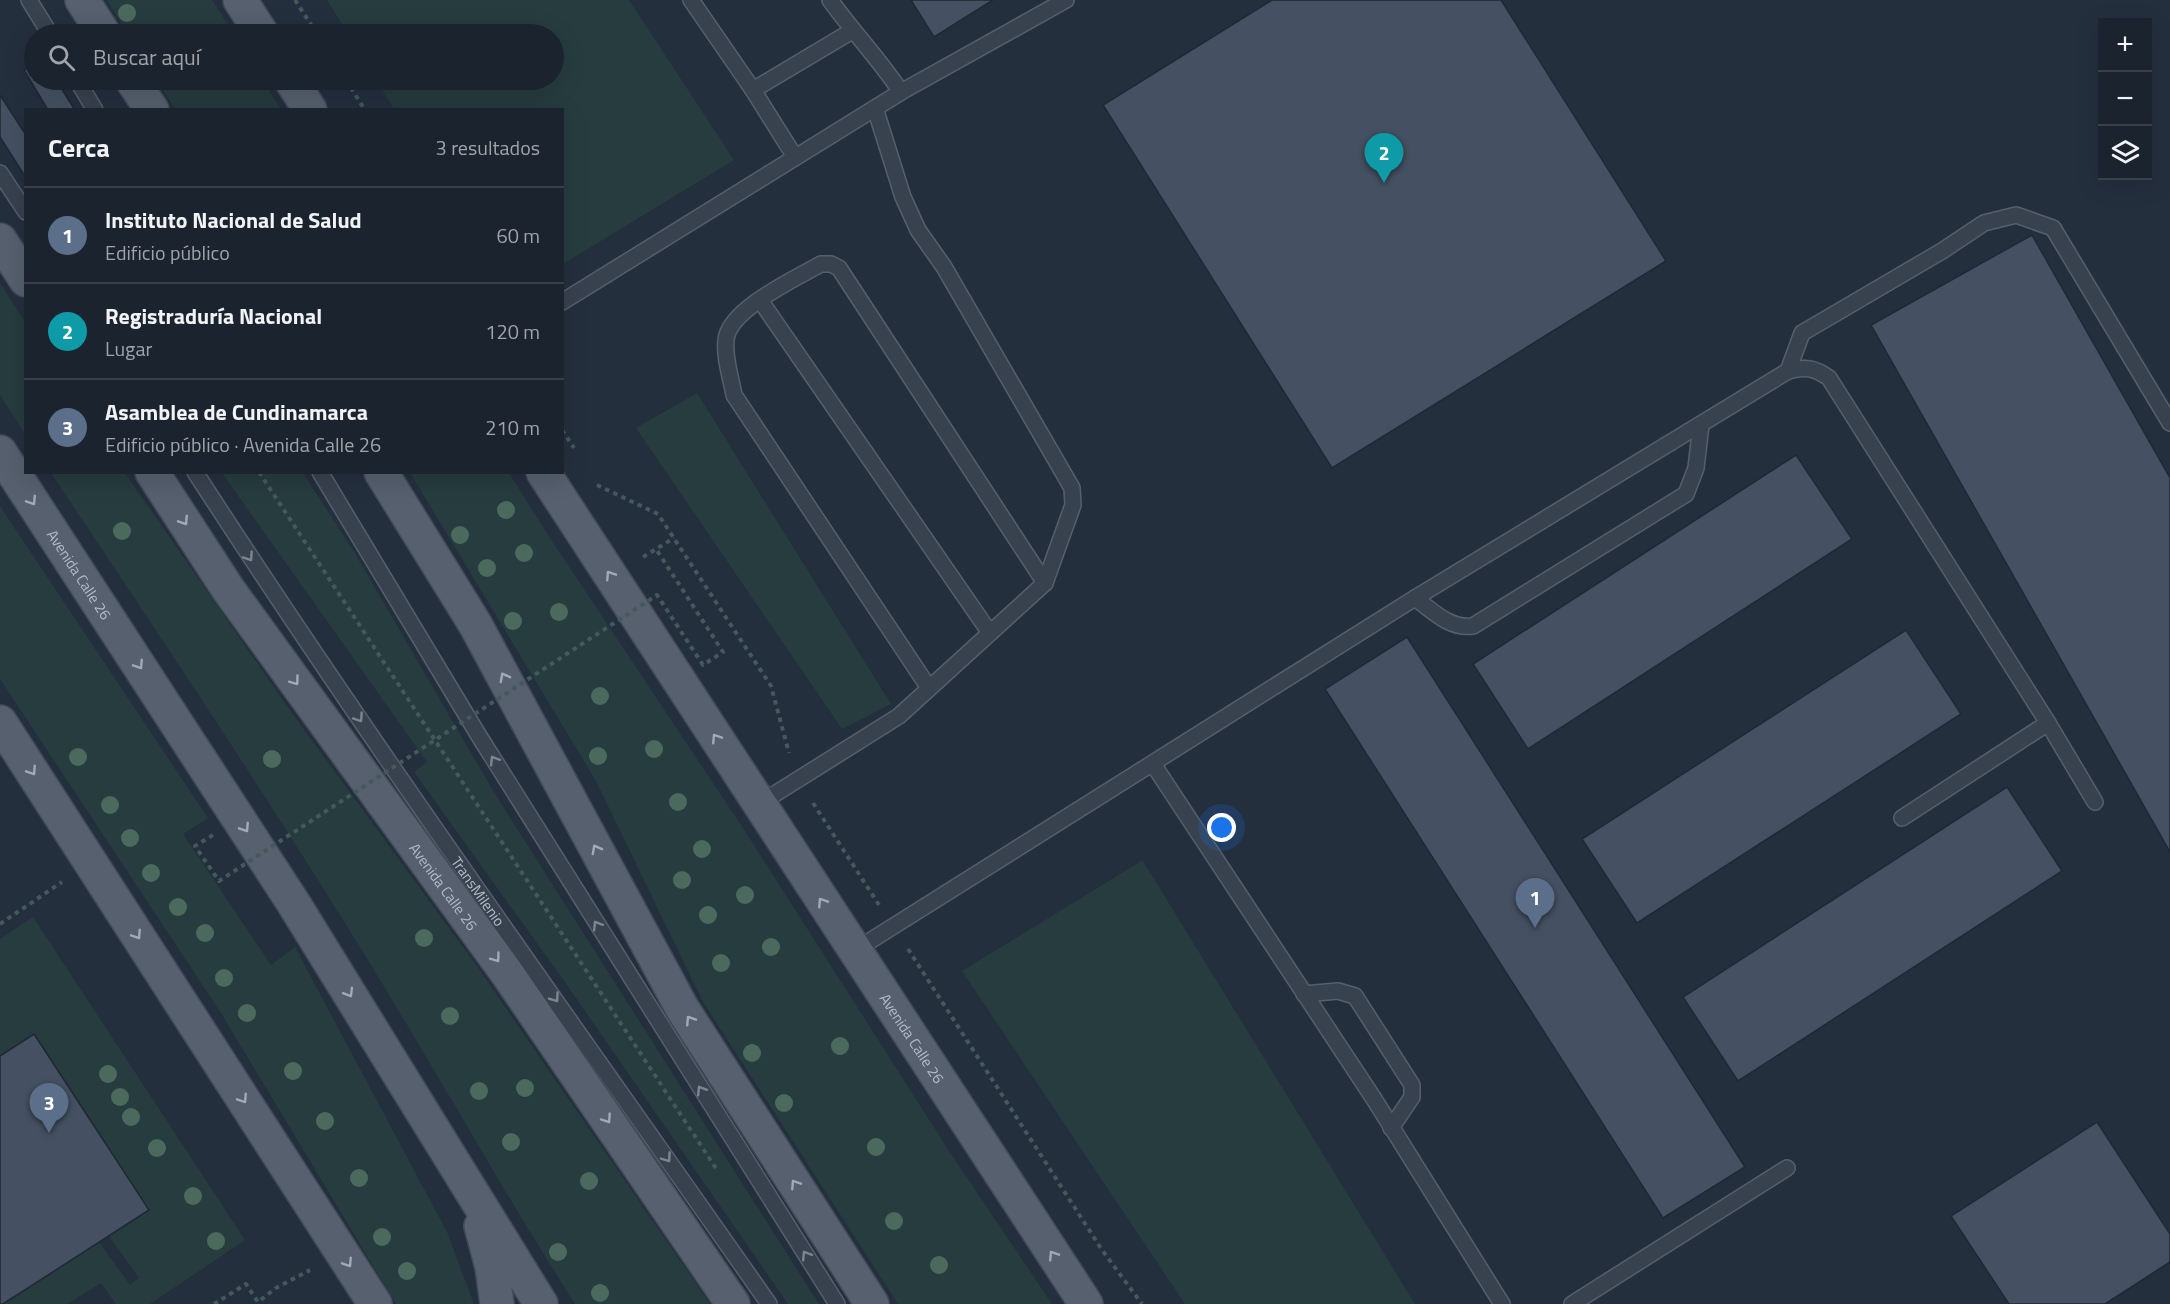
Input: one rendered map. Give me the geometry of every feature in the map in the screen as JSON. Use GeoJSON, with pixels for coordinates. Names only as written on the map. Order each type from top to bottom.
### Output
{"type":"FeatureCollection","features":[{"type":"Feature","properties":{"kind":"main road"},"geometry":{"type":"LineString","coordinates":[[81,0],[97,24]]}},
{"type":"Feature","properties":{"kind":"main road"},"geometry":{"type":"LineString","coordinates":[[240,0],[256,24]]}},
{"type":"Feature","properties":{"kind":"main road"},"geometry":{"type":"LineString","coordinates":[[139,90],[151,108]]}},
{"type":"Feature","properties":{"kind":"main road"},"geometry":{"type":"LineString","coordinates":[[297,90],[309,108]]}},
{"type":"Feature","properties":{"kind":"main road"},"geometry":{"type":"LineString","coordinates":[[0,240],[24,277]]}},
{"type":"Feature","properties":{"kind":"main road","name":"Avenida Calle 26"},"geometry":{"type":"LineString","coordinates":[[0,452],[294,904],[541,1304]]}},
{"type":"Feature","properties":{"kind":"main road","name":"Avenida Calle 26"},"geometry":{"type":"LineString","coordinates":[[153,474],[228,589],[509,976],[733,1304]]}},
{"type":"Feature","properties":{"kind":"main road"},"geometry":{"type":"LineString","coordinates":[[382,474],[475,624],[682,1008],[872,1304]]}},
{"type":"Feature","properties":{"kind":"main road","name":"Avenida Calle 26"},"geometry":{"type":"LineString","coordinates":[[544,474],[1086,1304]]}},
{"type":"Feature","properties":{"kind":"main road"},"geometry":{"type":"LineString","coordinates":[[0,722],[375,1304]]}},
{"type":"Feature","properties":{"kind":"main road"},"geometry":{"type":"LineString","coordinates":[[474,1198],[492,1267],[497,1304]]}},
{"type":"Feature","properties":{"kind":"lane"},"geometry":{"type":"LineString","coordinates":[[29,0],[44,24]]}},
{"type":"Feature","properties":{"kind":"lane"},"geometry":{"type":"LineString","coordinates":[[691,0],[753,90],[795,157]]}},
{"type":"Feature","properties":{"kind":"lane"},"geometry":{"type":"LineString","coordinates":[[830,0],[852,31],[885,68],[901,92]]}},
{"type":"Feature","properties":{"kind":"lane"},"geometry":{"type":"LineString","coordinates":[[564,301],[874,108],[1066,0]]}},
{"type":"Feature","properties":{"kind":"lane"},"geometry":{"type":"LineString","coordinates":[[753,90],[852,31]]}},
{"type":"Feature","properties":{"kind":"lane"},"geometry":{"type":"LineString","coordinates":[[83,90],[94,108]]}},
{"type":"Feature","properties":{"kind":"lane"},"geometry":{"type":"LineString","coordinates":[[759,804],[899,716],[1045,583],[1073,505],[1072,488],[944,267],[918,230],[903,197],[874,108]]}},
{"type":"Feature","properties":{"kind":"lane"},"geometry":{"type":"LineString","coordinates":[[0,173],[24,209]]}},
{"type":"Feature","properties":{"kind":"lane"},"geometry":{"type":"LineString","coordinates":[[1788,371],[1802,333],[1984,223],[2016,215],[2053,228],[2170,423]]}},
{"type":"Feature","properties":{"kind":"lane"},"geometry":{"type":"LineString","coordinates":[[929,688],[734,395],[725,342],[727,332],[734,321],[760,300],[821,264],[831,264],[839,268],[1045,583]]}},
{"type":"Feature","properties":{"kind":"lane"},"geometry":{"type":"LineString","coordinates":[[760,300],[990,633]]}},
{"type":"Feature","properties":{"kind":"lane"},"geometry":{"type":"LineString","coordinates":[[854,951],[1416,598],[1788,371],[1808,368],[1819,371],[1829,378],[2096,802]]}},
{"type":"Feature","properties":{"kind":"lane"},"geometry":{"type":"LineString","coordinates":[[1416,598],[1449,623],[1462,628],[1473,626],[1686,494],[1696,468],[1701,424]]}},
{"type":"Feature","properties":{"kind":"lane","name":"TransMilenio"},"geometry":{"type":"LineString","coordinates":[[196,474],[419,807],[769,1304]]}},
{"type":"Feature","properties":{"kind":"lane"},"geometry":{"type":"LineString","coordinates":[[321,474],[485,746],[837,1304]]}},
{"type":"Feature","properties":{"kind":"lane"},"geometry":{"type":"LineString","coordinates":[[1902,818],[2048,723]]}},
{"type":"Feature","properties":{"kind":"lane"},"geometry":{"type":"LineString","coordinates":[[1153,764],[1391,1128],[1502,1304]]}},
{"type":"Feature","properties":{"kind":"lane"},"geometry":{"type":"LineString","coordinates":[[1304,994],[1338,991],[1355,996],[1412,1085],[1412,1096],[1391,1128]]}},
{"type":"Feature","properties":{"kind":"lane"},"geometry":{"type":"LineString","coordinates":[[1572,1304],[1787,1168]]}},
{"type":"Feature","properties":{"kind":"path"},"geometry":{"type":"LineString","coordinates":[[296,0],[311,24]]}},
{"type":"Feature","properties":{"kind":"path"},"geometry":{"type":"LineString","coordinates":[[352,90],[364,108]]}},
{"type":"Feature","properties":{"kind":"path"},"geometry":{"type":"LineString","coordinates":[[564,433],[578,456]]}},
{"type":"Feature","properties":{"kind":"path"},"geometry":{"type":"LineString","coordinates":[[260,474],[723,1180]]}},
{"type":"Feature","properties":{"kind":"path"},"geometry":{"type":"LineString","coordinates":[[594,483],[658,514],[674,538]]}},
{"type":"Feature","properties":{"kind":"path"},"geometry":{"type":"LineString","coordinates":[[213,835],[195,846],[219,881],[657,595],[702,665],[723,652],[656,549]]}},
{"type":"Feature","properties":{"kind":"path"},"geometry":{"type":"LineString","coordinates":[[0,924],[63,881]]}},
{"type":"Feature","properties":{"kind":"path"},"geometry":{"type":"LineString","coordinates":[[214,1304],[246,1284],[258,1302],[276,1288],[316,1267]]}},
{"type":"Feature","properties":{"kind":"green space"},"geometry":{"type":"Polygon","coordinates":[[[107,0],[212,0],[228,24],[122,24],[107,0]]]}},
{"type":"Feature","properties":{"kind":"green space"},"geometry":{"type":"Polygon","coordinates":[[[327,0],[629,0],[734,160],[564,263],[564,108],[393,108],[382,90],[564,90],[564,24],[342,24],[327,0]]]}},
{"type":"Feature","properties":{"kind":"green space"},"geometry":{"type":"Polygon","coordinates":[[[163,90],[269,90],[280,108],[174,108],[163,90]]]}},
{"type":"Feature","properties":{"kind":"green space"},"geometry":{"type":"Polygon","coordinates":[[[0,283],[24,320],[24,432],[0,395],[0,283]]]}},
{"type":"Feature","properties":{"kind":"green space"},"geometry":{"type":"Polygon","coordinates":[[[697,393],[891,704],[842,729],[636,428],[697,393]]]}},
{"type":"Feature","properties":{"kind":"green space"},"geometry":{"type":"Polygon","coordinates":[[[52,474],[126,474],[287,706],[479,969],[710,1304],[575,1304],[328,896],[211,714],[52,474]]]}},
{"type":"Feature","properties":{"kind":"green space"},"geometry":{"type":"Polygon","coordinates":[[[223,474],[304,474],[353,550],[495,794],[819,1304],[788,1304],[567,985],[414,772],[427,762],[223,474]]]}},
{"type":"Feature","properties":{"kind":"green space"},"geometry":{"type":"Polygon","coordinates":[[[411,474],[510,474],[745,831],[949,1151],[1052,1304],[898,1304],[703,1002],[596,781],[411,474]]]}},
{"type":"Feature","properties":{"kind":"green space"},"geometry":{"type":"Polygon","coordinates":[[[0,506],[208,818],[183,834],[271,965],[295,947],[447,1232],[474,1304],[396,1304],[221,1013],[0,679],[0,506]]]}},
{"type":"Feature","properties":{"kind":"green space"},"geometry":{"type":"Polygon","coordinates":[[[1143,860],[1415,1304],[1185,1304],[962,971],[1143,860]]]}},
{"type":"Feature","properties":{"kind":"green space"},"geometry":{"type":"Polygon","coordinates":[[[33,917],[245,1240],[150,1304],[116,1304],[101,1283],[67,1304],[3,1304],[99,1242],[130,1285],[139,1278],[109,1236],[149,1210],[34,1034],[0,1056],[0,939],[33,917]]]}},
{"type":"Feature","properties":{"kind":"building"},"geometry":{"type":"Polygon","coordinates":[[[911,0],[993,0],[934,37],[911,0]]]}},
{"type":"Feature","properties":{"kind":"building"},"geometry":{"type":"Polygon","coordinates":[[[1272,0],[1501,0],[1666,261],[1332,468],[1103,105],[1272,0]]]}},
{"type":"Feature","properties":{"kind":"building"},"geometry":{"type":"Polygon","coordinates":[[[36,90],[62,90],[74,108],[47,108],[36,90]]]}},
{"type":"Feature","properties":{"kind":"building"},"geometry":{"type":"Polygon","coordinates":[[[0,95],[24,132],[24,175],[0,137],[0,95]]]}},
{"type":"Feature","properties":{"kind":"building"},"geometry":{"type":"Polygon","coordinates":[[[2032,235],[2170,478],[2170,852],[1871,325],[2032,235]]]}},
{"type":"Feature","properties":{"kind":"building"},"geometry":{"type":"Polygon","coordinates":[[[1796,455],[1852,539],[1528,749],[1473,664],[1796,455]]]}},
{"type":"Feature","properties":{"kind":"building"},"geometry":{"type":"Polygon","coordinates":[[[1906,630],[1961,714],[1637,923],[1582,839],[1906,630]]]}},
{"type":"Feature","properties":{"kind":"building"},"geometry":{"type":"Polygon","coordinates":[[[1407,637],[1745,1167],[1663,1218],[1325,689],[1407,637]]]}},
{"type":"Feature","properties":{"kind":"building"},"geometry":{"type":"Polygon","coordinates":[[[2007,787],[2062,871],[1738,1081],[1683,997],[2007,787]]]}},
{"type":"Feature","properties":{"kind":"building"},"geometry":{"type":"Polygon","coordinates":[[[34,1034],[149,1210],[0,1304],[0,1056],[34,1034]]]}},
{"type":"Feature","properties":{"kind":"building"},"geometry":{"type":"Polygon","coordinates":[[[2097,1122],[2170,1234],[2170,1262],[2105,1304],[2009,1304],[1951,1216],[2097,1122]]]}},
{"type":"Feature","properties":{"kind":"place","name":"Registraduría Nacional"},"geometry":{"type":"Point","coordinates":[1384,183]}},
{"type":"Feature","properties":{"kind":"place","name":"Instituto Nacional de Salud"},"geometry":{"type":"Point","coordinates":[1535,928]}},
{"type":"Feature","properties":{"kind":"place","name":"Asamblea de Cundinamarca"},"geometry":{"type":"Point","coordinates":[49,1133]}}]}
